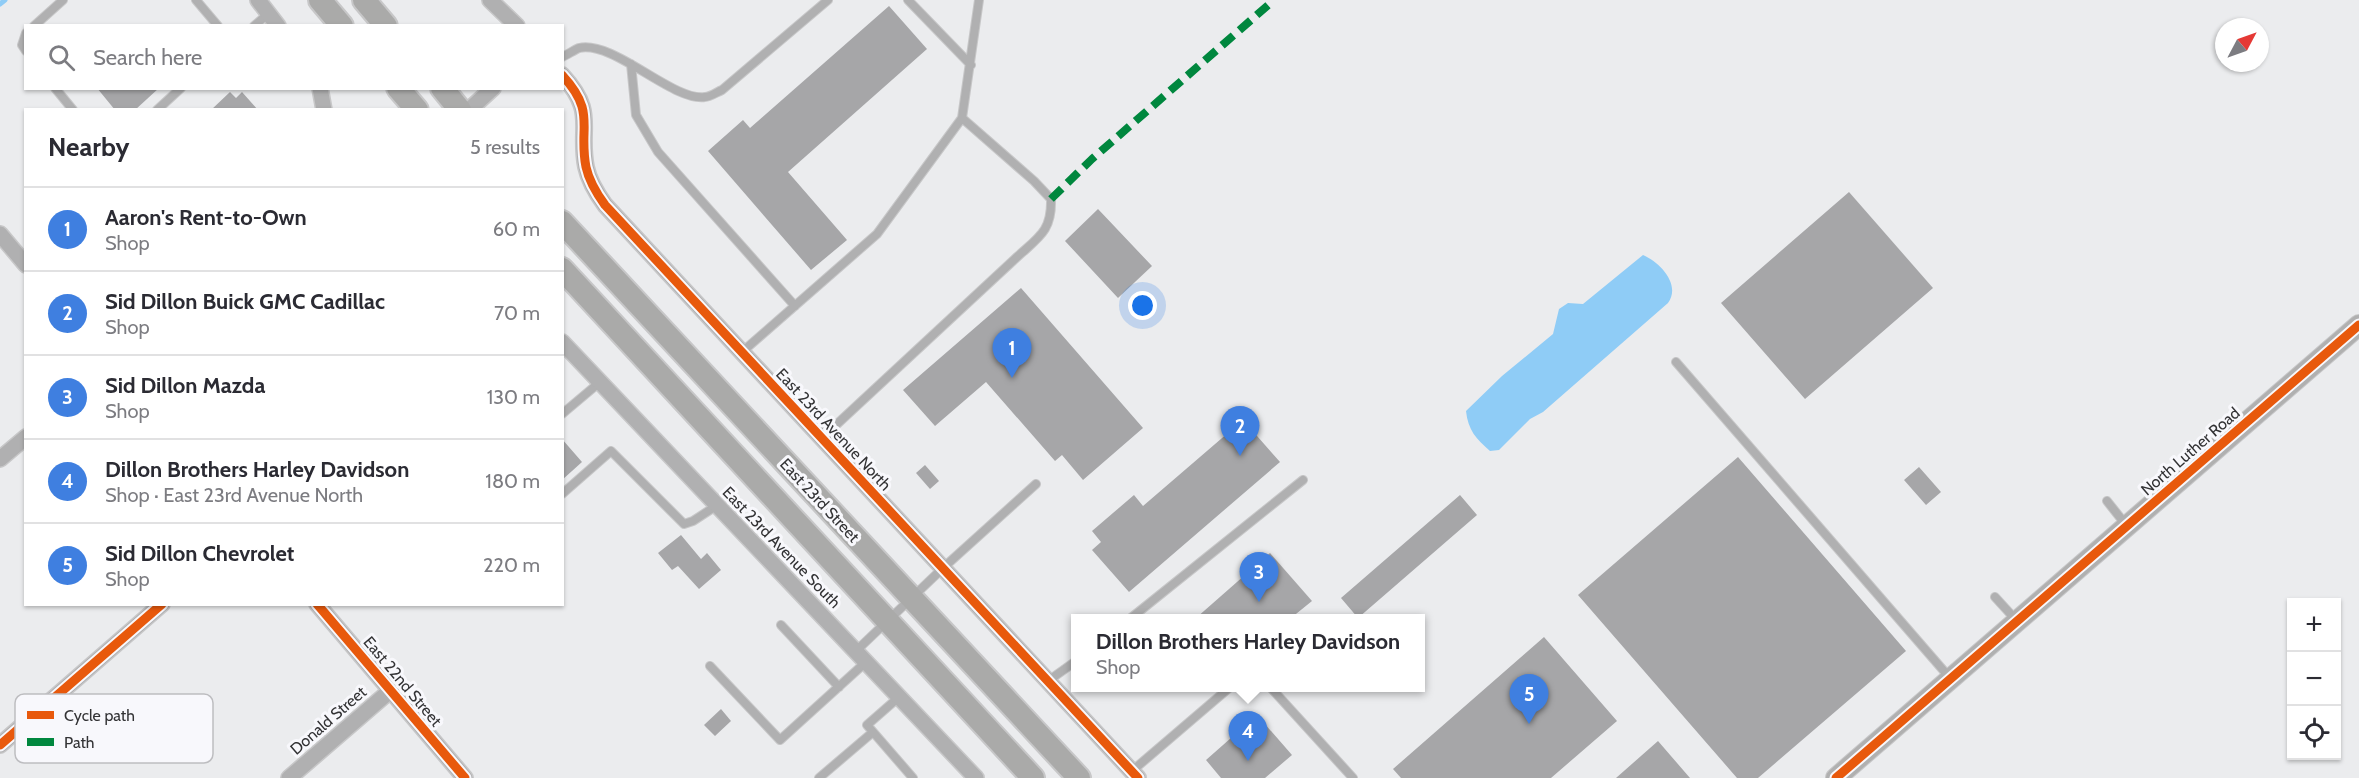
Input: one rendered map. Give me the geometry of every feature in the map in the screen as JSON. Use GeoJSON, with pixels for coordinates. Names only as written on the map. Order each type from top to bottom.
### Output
{"type":"FeatureCollection","features":[{"type":"Feature","properties":{"kind":"main road"},"geometry":{"type":"LineString","coordinates":[[320,0],[340,24]]}},
{"type":"Feature","properties":{"kind":"main road"},"geometry":{"type":"LineString","coordinates":[[364,0],[384,24]]}},
{"type":"Feature","properties":{"kind":"main road"},"geometry":{"type":"LineString","coordinates":[[400,90],[415,108]]}},
{"type":"Feature","properties":{"kind":"main road"},"geometry":{"type":"LineString","coordinates":[[444,90],[458,108]]}},
{"type":"Feature","properties":{"kind":"main road","name":"East 23rd Street"},"geometry":{"type":"LineString","coordinates":[[564,224],[1079,778]]}},
{"type":"Feature","properties":{"kind":"main road","name":"East 23rd Street"},"geometry":{"type":"LineString","coordinates":[[564,271],[1033,778]]}},
{"type":"Feature","properties":{"kind":"street"},"geometry":{"type":"LineString","coordinates":[[258,0],[277,24]]}},
{"type":"Feature","properties":{"kind":"street"},"geometry":{"type":"LineString","coordinates":[[490,0],[516,24]]}},
{"type":"Feature","properties":{"kind":"street","name":"East 23rd Avenue North"},"geometry":{"type":"LineString","coordinates":[[564,78],[582,102],[585,113],[586,170],[596,192],[1135,775]]}},
{"type":"Feature","properties":{"kind":"street"},"geometry":{"type":"LineString","coordinates":[[320,90],[324,108]]}},
{"type":"Feature","properties":{"kind":"street"},"geometry":{"type":"LineString","coordinates":[[471,108],[491,90]]}},
{"type":"Feature","properties":{"kind":"street"},"geometry":{"type":"LineString","coordinates":[[0,234],[24,263]]}},
{"type":"Feature","properties":{"kind":"street","name":"North Luther Road"},"geometry":{"type":"LineString","coordinates":[[1836,778],[2359,325]]}},
{"type":"Feature","properties":{"kind":"street","name":"East 23rd Avenue South"},"geometry":{"type":"LineString","coordinates":[[564,344],[716,506],[901,696],[974,778]]}},
{"type":"Feature","properties":{"kind":"street"},"geometry":{"type":"LineString","coordinates":[[0,459],[24,439]]}},
{"type":"Feature","properties":{"kind":"street"},"geometry":{"type":"LineString","coordinates":[[59,694],[160,606]]}},
{"type":"Feature","properties":{"kind":"street","name":"East 22nd Street"},"geometry":{"type":"LineString","coordinates":[[319,606],[465,778]]}},
{"type":"Feature","properties":{"kind":"street","name":"Donald Street"},"geometry":{"type":"LineString","coordinates":[[289,778],[391,690]]}},
{"type":"Feature","properties":{"kind":"street"},"geometry":{"type":"LineString","coordinates":[[0,745],[15,732]]}},
{"type":"Feature","properties":{"kind":"lane"},"geometry":{"type":"LineString","coordinates":[[36,24],[63,0]]}},
{"type":"Feature","properties":{"kind":"lane"},"geometry":{"type":"LineString","coordinates":[[196,0],[216,24]]}},
{"type":"Feature","properties":{"kind":"lane"},"geometry":{"type":"LineString","coordinates":[[564,56],[580,48],[600,51],[631,64],[688,96],[705,98],[722,90],[828,0]]}},
{"type":"Feature","properties":{"kind":"lane"},"geometry":{"type":"LineString","coordinates":[[908,0],[971,65]]}},
{"type":"Feature","properties":{"kind":"lane"},"geometry":{"type":"LineString","coordinates":[[742,352],[877,234],[962,118],[979,0]]}},
{"type":"Feature","properties":{"kind":"lane"},"geometry":{"type":"LineString","coordinates":[[256,24],[269,13]]}},
{"type":"Feature","properties":{"kind":"lane"},"geometry":{"type":"LineString","coordinates":[[631,64],[636,115],[658,152],[795,306]]}},
{"type":"Feature","properties":{"kind":"lane"},"geometry":{"type":"LineString","coordinates":[[57,90],[71,108]]}},
{"type":"Feature","properties":{"kind":"lane"},"geometry":{"type":"LineString","coordinates":[[159,108],[179,90]]}},
{"type":"Feature","properties":{"kind":"lane"},"geometry":{"type":"LineString","coordinates":[[822,438],[1025,250],[1041,234],[1051,218],[1051,199],[962,118]]}},
{"type":"Feature","properties":{"kind":"lane"},"geometry":{"type":"LineString","coordinates":[[1676,362],[1950,679]]}},
{"type":"Feature","properties":{"kind":"lane"},"geometry":{"type":"LineString","coordinates":[[564,412],[600,382]]}},
{"type":"Feature","properties":{"kind":"lane"},"geometry":{"type":"LineString","coordinates":[[564,492],[611,451],[684,524],[716,506]]}},
{"type":"Feature","properties":{"kind":"lane"},"geometry":{"type":"LineString","coordinates":[[1136,614],[1303,480]]}},
{"type":"Feature","properties":{"kind":"lane"},"geometry":{"type":"LineString","coordinates":[[710,666],[780,740],[839,687],[888,621],[1036,484]]}},
{"type":"Feature","properties":{"kind":"lane"},"geometry":{"type":"LineString","coordinates":[[2108,501],[2127,526]]}},
{"type":"Feature","properties":{"kind":"lane"},"geometry":{"type":"LineString","coordinates":[[1995,597],[2017,621]]}},
{"type":"Feature","properties":{"kind":"lane"},"geometry":{"type":"LineString","coordinates":[[782,626],[839,687]]}},
{"type":"Feature","properties":{"kind":"lane"},"geometry":{"type":"LineString","coordinates":[[1048,681],[1071,665]]}},
{"type":"Feature","properties":{"kind":"lane"},"geometry":{"type":"LineString","coordinates":[[1135,775],[1224,692]]}},
{"type":"Feature","properties":{"kind":"lane"},"geometry":{"type":"LineString","coordinates":[[1276,692],[1353,778]]}},
{"type":"Feature","properties":{"kind":"lane"},"geometry":{"type":"LineString","coordinates":[[901,696],[867,725],[913,778]]}},
{"type":"Feature","properties":{"kind":"lane"},"geometry":{"type":"LineString","coordinates":[[819,778],[873,732]]}},
{"type":"Feature","properties":{"kind":"water"},"geometry":{"type":"Polygon","coordinates":[[[1643,255],[1656,263],[1671,282],[1671,296],[1668,303],[1543,412],[1530,419],[1499,450],[1490,451],[1474,434],[1466,411],[1502,376],[1553,334],[1559,309],[1568,303],[1583,304],[1643,255]]]}},
{"type":"Feature","properties":{"kind":"building"},"geometry":{"type":"Polygon","coordinates":[[[889,6],[927,49],[788,172],[847,240],[811,270],[708,151],[743,120],[750,128],[889,6]]]}},
{"type":"Feature","properties":{"kind":"building"},"geometry":{"type":"Polygon","coordinates":[[[99,90],[157,90],[137,108],[113,108],[99,90]]]}},
{"type":"Feature","properties":{"kind":"building"},"geometry":{"type":"Polygon","coordinates":[[[230,92],[236,98],[242,92],[256,108],[213,108],[230,92]]]}},
{"type":"Feature","properties":{"kind":"building"},"geometry":{"type":"Polygon","coordinates":[[[1849,192],[1933,288],[1805,399],[1721,303],[1849,192]]]}},
{"type":"Feature","properties":{"kind":"building"},"geometry":{"type":"Polygon","coordinates":[[[1098,209],[1152,266],[1118,298],[1065,241],[1098,209]]]}},
{"type":"Feature","properties":{"kind":"building"},"geometry":{"type":"Polygon","coordinates":[[[1021,288],[1143,428],[1083,480],[1062,455],[1055,461],[986,382],[935,426],[903,390],[1021,288]]]}},
{"type":"Feature","properties":{"kind":"building"},"geometry":{"type":"Polygon","coordinates":[[[1243,420],[1280,462],[1129,592],[1092,550],[1101,542],[1092,531],[1134,495],[1143,506],[1243,420]]]}},
{"type":"Feature","properties":{"kind":"building"},"geometry":{"type":"Polygon","coordinates":[[[564,441],[582,462],[564,478],[564,441]]]}},
{"type":"Feature","properties":{"kind":"building"},"geometry":{"type":"Polygon","coordinates":[[[1738,457],[1906,651],[1758,778],[1737,778],[1578,595],[1738,457]]]}},
{"type":"Feature","properties":{"kind":"building"},"geometry":{"type":"Polygon","coordinates":[[[925,465],[939,481],[930,489],[916,473],[925,465]]]}},
{"type":"Feature","properties":{"kind":"building"},"geometry":{"type":"Polygon","coordinates":[[[1919,467],[1941,492],[1926,505],[1904,480],[1919,467]]]}},
{"type":"Feature","properties":{"kind":"building"},"geometry":{"type":"Polygon","coordinates":[[[1460,495],[1477,515],[1363,614],[1355,614],[1341,598],[1460,495]]]}},
{"type":"Feature","properties":{"kind":"building"},"geometry":{"type":"Polygon","coordinates":[[[681,535],[701,559],[707,553],[721,570],[699,589],[678,566],[672,570],[658,553],[681,535]]]}},
{"type":"Feature","properties":{"kind":"building"},"geometry":{"type":"Polygon","coordinates":[[[1270,553],[1312,601],[1296,614],[1201,614],[1270,553]]]}},
{"type":"Feature","properties":{"kind":"building"},"geometry":{"type":"Polygon","coordinates":[[[1544,637],[1617,721],[1551,778],[1401,778],[1393,769],[1544,637]]]}},
{"type":"Feature","properties":{"kind":"building"},"geometry":{"type":"Polygon","coordinates":[[[721,709],[731,721],[715,736],[704,725],[721,709]]]}},
{"type":"Feature","properties":{"kind":"building"},"geometry":{"type":"Polygon","coordinates":[[[1257,715],[1292,755],[1265,778],[1221,778],[1206,760],[1257,715]]]}},
{"type":"Feature","properties":{"kind":"building"},"geometry":{"type":"Polygon","coordinates":[[[1658,741],[1690,778],[1616,778],[1658,741]]]}},
{"type":"Feature","properties":{"kind":"waterway"},"geometry":{"type":"LineString","coordinates":[[0,4],[5,0]]}},
{"type":"Feature","properties":{"kind":"marked path"},"geometry":{"type":"LineString","coordinates":[[1051,199],[1092,159],[1274,0]]}},
{"type":"Feature","properties":{"kind":"cycle path"},"geometry":{"type":"LineString","coordinates":[[564,77],[573,88],[583,110],[586,167],[605,205],[1138,778]]}},
{"type":"Feature","properties":{"kind":"cycle path"},"geometry":{"type":"LineString","coordinates":[[1836,778],[2359,325]]}},
{"type":"Feature","properties":{"kind":"cycle path"},"geometry":{"type":"LineString","coordinates":[[59,694],[160,606]]}},
{"type":"Feature","properties":{"kind":"cycle path"},"geometry":{"type":"LineString","coordinates":[[319,606],[465,778]]}},
{"type":"Feature","properties":{"kind":"cycle path"},"geometry":{"type":"LineString","coordinates":[[0,745],[15,732]]}},
{"type":"Feature","properties":{"kind":"place","name":"Aaron's Rent-to-Own"},"geometry":{"type":"Point","coordinates":[1012,378]}},
{"type":"Feature","properties":{"kind":"place","name":"Sid Dillon Buick GMC Cadillac"},"geometry":{"type":"Point","coordinates":[1240,456]}},
{"type":"Feature","properties":{"kind":"place","name":"Sid Dillon Mazda"},"geometry":{"type":"Point","coordinates":[1259,602]}},
{"type":"Feature","properties":{"kind":"place","name":"Sid Dillon Chevrolet"},"geometry":{"type":"Point","coordinates":[1529,724]}},
{"type":"Feature","properties":{"kind":"place","name":"Dillon Brothers Harley Davidson"},"geometry":{"type":"Point","coordinates":[1248,761]}}]}
